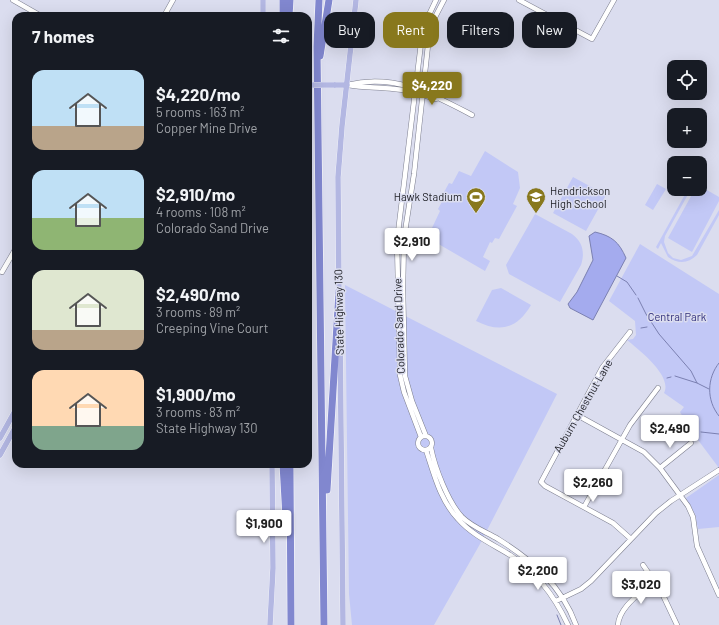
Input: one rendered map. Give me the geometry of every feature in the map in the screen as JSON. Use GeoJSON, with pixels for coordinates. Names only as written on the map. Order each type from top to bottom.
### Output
{"type":"FeatureCollection","features":[{"type":"Feature","properties":{"kind":"highway"},"geometry":{"type":"LineString","coordinates":[[283,0],[283,12]]}},
{"type":"Feature","properties":{"kind":"highway"},"geometry":{"type":"LineString","coordinates":[[289,12],[290,0]]}},
{"type":"Feature","properties":{"kind":"highway"},"geometry":{"type":"LineString","coordinates":[[319,0],[317,47],[324,625]]}},
{"type":"Feature","properties":{"kind":"highway"},"geometry":{"type":"LineString","coordinates":[[318,72],[329,0]]}},
{"type":"Feature","properties":{"kind":"highway"},"geometry":{"type":"LineString","coordinates":[[323,554],[339,291]]}},
{"type":"Feature","properties":{"kind":"highway"},"geometry":{"type":"LineString","coordinates":[[283,468],[291,616]]}},
{"type":"Feature","properties":{"kind":"highway"},"geometry":{"type":"LineString","coordinates":[[290,468],[291,625]]}},
{"type":"Feature","properties":{"kind":"main road"},"geometry":{"type":"LineString","coordinates":[[262,12],[263,0]]}},
{"type":"Feature","properties":{"kind":"main road","name":"State Highway 130"},"geometry":{"type":"LineString","coordinates":[[343,625],[338,177],[356,0]]}},
{"type":"Feature","properties":{"kind":"main road"},"geometry":{"type":"LineString","coordinates":[[312,85],[347,85]]}},
{"type":"Feature","properties":{"kind":"main road"},"geometry":{"type":"LineString","coordinates":[[0,438],[12,416]]}},
{"type":"Feature","properties":{"kind":"main road"},"geometry":{"type":"LineString","coordinates":[[0,455],[12,433]]}},
{"type":"Feature","properties":{"kind":"main road"},"geometry":{"type":"LineString","coordinates":[[270,625],[273,568],[272,468]]}},
{"type":"Feature","properties":{"kind":"street"},"geometry":{"type":"LineString","coordinates":[[13,0],[34,12]]}},
{"type":"Feature","properties":{"kind":"street"},"geometry":{"type":"LineString","coordinates":[[166,12],[173,0]]}},
{"type":"Feature","properties":{"kind":"street","name":"Colorado Sand Drive"},"geometry":{"type":"LineString","coordinates":[[423,437],[404,392],[400,376],[397,241],[422,35],[426,21],[436,0]]}},
{"type":"Feature","properties":{"kind":"street","name":"Colorado Sand Drive"},"geometry":{"type":"LineString","coordinates":[[423,437],[405,376],[404,248],[422,93],[432,23],[444,0]]}},
{"type":"Feature","properties":{"kind":"street"},"geometry":{"type":"LineString","coordinates":[[519,0],[592,39],[614,0]]}},
{"type":"Feature","properties":{"kind":"street"},"geometry":{"type":"LineString","coordinates":[[347,85],[360,81],[382,82],[416,90],[446,102],[472,116]]}},
{"type":"Feature","properties":{"kind":"street"},"geometry":{"type":"LineString","coordinates":[[397,241],[404,248]]}},
{"type":"Feature","properties":{"kind":"street"},"geometry":{"type":"LineString","coordinates":[[2,272],[12,255]]}},
{"type":"Feature","properties":{"kind":"street","name":"Auburn Chestnut Lane"},"geometry":{"type":"LineString","coordinates":[[584,507],[545,486],[541,482],[602,368],[630,332]]}},
{"type":"Feature","properties":{"kind":"street"},"geometry":{"type":"LineString","coordinates":[[631,539],[613,523],[584,507],[630,425],[658,388]]}},
{"type":"Feature","properties":{"kind":"street"},"geometry":{"type":"LineString","coordinates":[[577,415],[644,452],[660,468],[688,506],[693,518],[697,546],[719,595]]}},
{"type":"Feature","properties":{"kind":"street"},"geometry":{"type":"LineString","coordinates":[[428,449],[422,449],[419,446],[418,441],[423,437],[430,438],[432,442],[428,449],[440,489],[458,520],[487,542],[520,562],[536,576],[556,602],[568,625]]}},
{"type":"Feature","properties":{"kind":"street"},"geometry":{"type":"LineString","coordinates":[[660,468],[691,443]]}},
{"type":"Feature","properties":{"kind":"street"},"geometry":{"type":"LineString","coordinates":[[556,602],[580,589],[591,581],[656,513],[679,495],[719,470]]}},
{"type":"Feature","properties":{"kind":"street"},"geometry":{"type":"LineString","coordinates":[[453,509],[480,530],[518,551],[536,565],[563,598],[576,625]]}},
{"type":"Feature","properties":{"kind":"street"},"geometry":{"type":"LineString","coordinates":[[643,565],[661,590],[677,625]]}},
{"type":"Feature","properties":{"kind":"street"},"geometry":{"type":"LineString","coordinates":[[618,625],[621,614],[625,609],[654,580]]}},
{"type":"Feature","properties":{"kind":"green space","name":"Hawk Stadium"},"geometry":{"type":"Polygon","coordinates":[[[485,151],[518,172],[520,188],[513,204],[517,206],[499,239],[495,238],[492,243],[490,242],[483,257],[490,261],[485,271],[435,242],[440,233],[432,228],[440,211],[438,209],[445,196],[443,194],[449,183],[452,184],[459,171],[471,176],[485,151]]]}},
{"type":"Feature","properties":{"kind":"green space"},"geometry":{"type":"Polygon","coordinates":[[[573,177],[606,195],[586,231],[553,213],[573,177]]]}},
{"type":"Feature","properties":{"kind":"green space"},"geometry":{"type":"Polygon","coordinates":[[[657,184],[666,189],[653,210],[645,205],[657,184]]]}},
{"type":"Feature","properties":{"kind":"green space"},"geometry":{"type":"Polygon","coordinates":[[[707,190],[719,197],[719,201],[692,252],[668,238],[691,196],[707,196],[707,190]]]}},
{"type":"Feature","properties":{"kind":"green space"},"geometry":{"type":"Polygon","coordinates":[[[684,196],[687,196],[665,236],[664,242],[668,253],[673,258],[681,260],[692,256],[719,210],[719,215],[694,258],[683,262],[675,261],[668,257],[661,243],[658,249],[656,247],[684,196]]]}},
{"type":"Feature","properties":{"kind":"green space"},"geometry":{"type":"Polygon","coordinates":[[[535,214],[572,234],[581,244],[583,256],[581,265],[560,302],[509,274],[506,265],[535,214]]]}},
{"type":"Feature","properties":{"kind":"green space","name":"Central Park"},"geometry":{"type":"Polygon","coordinates":[[[640,244],[719,294],[719,468],[698,440],[692,436],[691,430],[680,412],[684,407],[664,393],[664,379],[659,371],[627,340],[633,339],[636,335],[635,321],[609,301],[640,244]]]}},
{"type":"Feature","properties":{"kind":"green space"},"geometry":{"type":"Polygon","coordinates":[[[345,285],[557,394],[480,544],[434,625],[352,625],[349,594],[345,285]]]}},
{"type":"Feature","properties":{"kind":"green space"},"geometry":{"type":"Polygon","coordinates":[[[501,288],[531,305],[526,313],[514,324],[500,328],[485,325],[476,321],[492,290],[501,288]]]}},
{"type":"Feature","properties":{"kind":"green space"},"geometry":{"type":"Polygon","coordinates":[[[719,475],[719,527],[698,529],[695,514],[686,498],[719,475]]]}},
{"type":"Feature","properties":{"kind":"shaded area"},"geometry":{"type":"Polygon","coordinates":[[[595,232],[614,240],[621,248],[626,258],[593,320],[570,308],[568,304],[577,292],[593,260],[589,236],[595,232]]]}},
{"type":"Feature","properties":{"kind":"waterway"},"geometry":{"type":"LineString","coordinates":[[617,276],[627,282],[636,295]]}},
{"type":"Feature","properties":{"kind":"waterway"},"geometry":{"type":"LineString","coordinates":[[638,298],[659,334],[691,371],[697,383],[709,389]]}},
{"type":"Feature","properties":{"kind":"waterway"},"geometry":{"type":"LineString","coordinates":[[641,328],[647,327]]}},
{"type":"Feature","properties":{"kind":"waterway"},"geometry":{"type":"LineString","coordinates":[[719,363],[710,382],[710,396],[719,416]]}},
{"type":"Feature","properties":{"kind":"waterway"},"geometry":{"type":"LineString","coordinates":[[675,376],[697,383]]}},
{"type":"Feature","properties":{"kind":"waterway"},"geometry":{"type":"LineString","coordinates":[[667,378],[671,377]]}},
{"type":"Feature","properties":{"kind":"waterway"},"geometry":{"type":"LineString","coordinates":[[701,432],[719,434]]}},
{"type":"Feature","properties":{"kind":"waterway"},"geometry":{"type":"LineString","coordinates":[[557,615],[561,625]]}},
{"type":"Feature","properties":{"kind":"place","name":"Hawk Stadium"},"geometry":{"type":"Point","coordinates":[476,214]}},
{"type":"Feature","properties":{"kind":"place","name":"Hendrickson High School"},"geometry":{"type":"Point","coordinates":[536,214]}}]}
